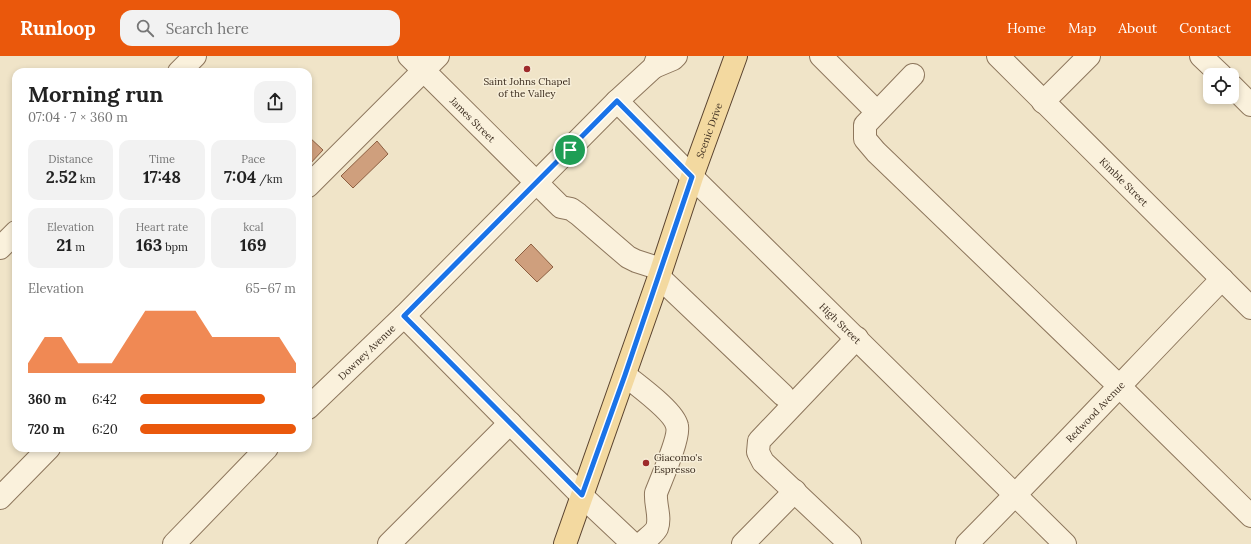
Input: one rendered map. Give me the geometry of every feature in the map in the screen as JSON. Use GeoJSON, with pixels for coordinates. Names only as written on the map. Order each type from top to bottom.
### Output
{"type":"FeatureCollection","features":[{"type":"Feature","properties":{"kind":"main road","name":"Scenic Drive"},"geometry":{"type":"LineString","coordinates":[[565,544],[625,375],[692,177],[736,56]]}},
{"type":"Feature","properties":{"kind":"street"},"geometry":{"type":"LineString","coordinates":[[183,68],[195,56]]}},
{"type":"Feature","properties":{"kind":"street","name":"Downey Avenue"},"geometry":{"type":"LineString","coordinates":[[312,404],[404,316],[537,184],[656,61],[673,59],[676,56]]}},
{"type":"Feature","properties":{"kind":"street"},"geometry":{"type":"LineString","coordinates":[[821,56],[877,112]]}},
{"type":"Feature","properties":{"kind":"street","name":"Kimble Street"},"geometry":{"type":"LineString","coordinates":[[998,56],[1251,308]]}},
{"type":"Feature","properties":{"kind":"street"},"geometry":{"type":"LineString","coordinates":[[1044,102],[1089,56]]}},
{"type":"Feature","properties":{"kind":"street"},"geometry":{"type":"LineString","coordinates":[[1201,56],[1214,68]]}},
{"type":"Feature","properties":{"kind":"street"},"geometry":{"type":"LineString","coordinates":[[312,182],[423,61]]}},
{"type":"Feature","properties":{"kind":"street","name":"James Street"},"geometry":{"type":"LineString","coordinates":[[423,61],[537,184],[562,207],[571,209],[578,214],[628,257],[660,273]]}},
{"type":"Feature","properties":{"kind":"street"},"geometry":{"type":"LineString","coordinates":[[913,75],[865,125],[865,139],[876,152],[1119,386],[1251,516]]}},
{"type":"Feature","properties":{"kind":"street"},"geometry":{"type":"LineString","coordinates":[[1239,93],[1251,104]]}},
{"type":"Feature","properties":{"kind":"street","name":"High Street"},"geometry":{"type":"LineString","coordinates":[[617,101],[692,177],[1065,544]]}},
{"type":"Feature","properties":{"kind":"street"},"geometry":{"type":"LineString","coordinates":[[0,248],[12,236]]}},
{"type":"Feature","properties":{"kind":"street"},"geometry":{"type":"LineString","coordinates":[[660,273],[783,395]]}},
{"type":"Feature","properties":{"kind":"street","name":"Redwood Avenue"},"geometry":{"type":"LineString","coordinates":[[967,544],[1016,495],[1222,279]]}},
{"type":"Feature","properties":{"kind":"street"},"geometry":{"type":"LineString","coordinates":[[404,316],[582,495],[633,544]]}},
{"type":"Feature","properties":{"kind":"street"},"geometry":{"type":"LineString","coordinates":[[850,544],[763,462],[758,452],[759,440],[857,338]]}},
{"type":"Feature","properties":{"kind":"street"},"geometry":{"type":"LineString","coordinates":[[625,375],[664,407],[673,418],[677,426],[676,438],[656,493],[655,502],[658,519],[656,529],[641,544]]}},
{"type":"Feature","properties":{"kind":"street"},"geometry":{"type":"LineString","coordinates":[[389,544],[510,423]]}},
{"type":"Feature","properties":{"kind":"street"},"geometry":{"type":"LineString","coordinates":[[0,498],[45,452]]}},
{"type":"Feature","properties":{"kind":"street"},"geometry":{"type":"LineString","coordinates":[[174,544],[263,452]]}},
{"type":"Feature","properties":{"kind":"street"},"geometry":{"type":"LineString","coordinates":[[743,544],[795,491]]}},
{"type":"Feature","properties":{"kind":"building"},"geometry":{"type":"Polygon","coordinates":[[[312,140],[323,150],[312,162],[312,140]]]}},
{"type":"Feature","properties":{"kind":"building"},"geometry":{"type":"Polygon","coordinates":[[[377,141],[388,154],[353,188],[341,176],[377,141]]]}},
{"type":"Feature","properties":{"kind":"building"},"geometry":{"type":"Polygon","coordinates":[[[531,244],[553,267],[537,282],[515,260],[531,244]]]}},
{"type":"Feature","properties":{"kind":"place","name":"Saint Johns Chapel of the Valley"},"geometry":{"type":"Point","coordinates":[527,69]}},
{"type":"Feature","properties":{"kind":"place","name":"Giacomo's Espresso"},"geometry":{"type":"Point","coordinates":[646,463]}},
{"type":"Feature","properties":{"kind":"route"},"geometry":{"type":"LineString","coordinates":[[617,101],[692,177],[625,375],[582,495],[404,316],[570,150],[617,101]]}}]}
